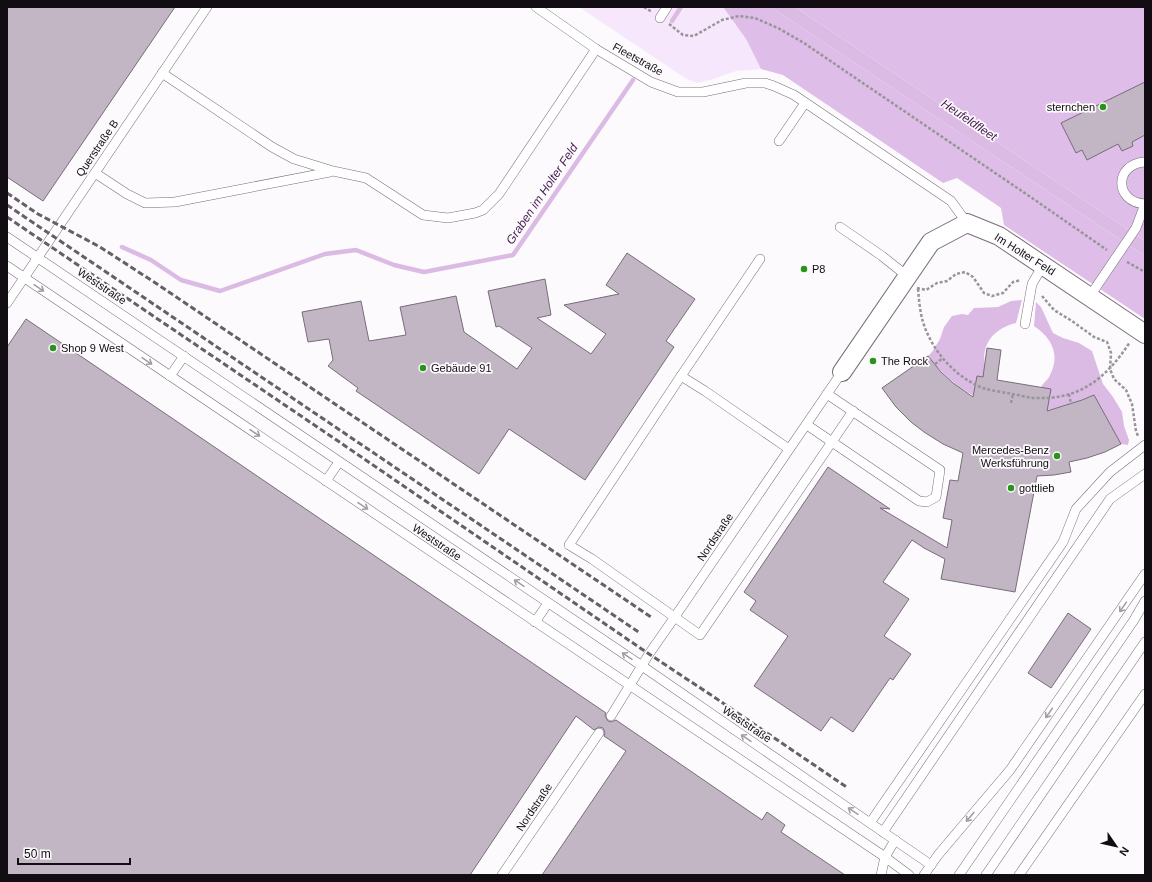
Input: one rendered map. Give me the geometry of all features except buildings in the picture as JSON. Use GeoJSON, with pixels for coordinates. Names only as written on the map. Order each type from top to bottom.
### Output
{"type":"FeatureCollection","features":[{"type":"Feature","properties":{"kind":"street","name":"Im Holter Feld"},"geometry":{"type":"LineString","coordinates":[[967,223],[999,236],[1142,332]]}},
{"type":"Feature","properties":{"kind":"street"},"geometry":{"type":"LineString","coordinates":[[842,372],[913,282],[931,242],[967,223]]}},
{"type":"Feature","properties":{"kind":"lane","name":"Querstraße B"},"geometry":{"type":"LineString","coordinates":[[7,303],[207,7]]}},
{"type":"Feature","properties":{"kind":"lane","name":"Fleetstraße"},"geometry":{"type":"LineString","coordinates":[[536,7],[596,49],[651,82],[678,92],[703,92],[746,82],[774,86],[794,95],[951,201],[967,223]]}},
{"type":"Feature","properties":{"kind":"lane"},"geometry":{"type":"LineString","coordinates":[[661,17],[667,7]]}},
{"type":"Feature","properties":{"kind":"lane"},"geometry":{"type":"LineString","coordinates":[[162,73],[272,147],[294,159],[333,171],[366,178],[423,214],[448,218],[475,214],[483,210],[498,194],[596,49]]}},
{"type":"Feature","properties":{"kind":"lane"},"geometry":{"type":"LineString","coordinates":[[779,141],[805,103]]}},
{"type":"Feature","properties":{"kind":"lane"},"geometry":{"type":"LineString","coordinates":[[1090,296],[1136,228],[1145,204],[1131,201],[1123,190],[1122,183],[1126,170],[1131,165],[1138,162],[1145,162]]}},
{"type":"Feature","properties":{"kind":"lane"},"geometry":{"type":"LineString","coordinates":[[95,173],[127,194],[144,203],[174,202],[333,171]]}},
{"type":"Feature","properties":{"kind":"lane"},"geometry":{"type":"LineString","coordinates":[[840,228],[882,256],[913,282]]}},
{"type":"Feature","properties":{"kind":"lane","name":"Weststraße"},"geometry":{"type":"LineString","coordinates":[[7,237],[642,666],[931,865]]}},
{"type":"Feature","properties":{"kind":"lane"},"geometry":{"type":"LineString","coordinates":[[760,259],[569,545],[592,559],[700,635],[853,411]]}},
{"type":"Feature","properties":{"kind":"lane"},"geometry":{"type":"LineString","coordinates":[[1025,324],[1032,284],[1043,265]]}},
{"type":"Feature","properties":{"kind":"lane","name":"Weststraße"},"geometry":{"type":"LineString","coordinates":[[7,266],[885,857],[909,875]]}},
{"type":"Feature","properties":{"kind":"lane"},"geometry":{"type":"LineString","coordinates":[[170,376],[184,356]]}},
{"type":"Feature","properties":{"kind":"lane","name":"Nordstraße"},"geometry":{"type":"LineString","coordinates":[[611,716],[649,654],[842,372]]}},
{"type":"Feature","properties":{"kind":"lane"},"geometry":{"type":"LineString","coordinates":[[681,376],[789,449]]}},
{"type":"Feature","properties":{"kind":"lane"},"geometry":{"type":"LineString","coordinates":[[807,425],[919,501],[928,502],[936,497],[940,470],[827,394]]}},
{"type":"Feature","properties":{"kind":"lane"},"geometry":{"type":"LineString","coordinates":[[870,823],[1063,542],[1076,509],[1110,472],[1144,446]]}},
{"type":"Feature","properties":{"kind":"lane"},"geometry":{"type":"LineString","coordinates":[[326,481],[339,462]]}},
{"type":"Feature","properties":{"kind":"lane"},"geometry":{"type":"LineString","coordinates":[[883,832],[1110,499],[1145,474]]}},
{"type":"Feature","properties":{"kind":"lane"},"geometry":{"type":"LineString","coordinates":[[924,875],[938,855],[1010,770],[1145,574]]}},
{"type":"Feature","properties":{"kind":"lane"},"geometry":{"type":"LineString","coordinates":[[959,875],[1134,620],[1145,601]]}},
{"type":"Feature","properties":{"kind":"lane"},"geometry":{"type":"LineString","coordinates":[[535,622],[548,603]]}},
{"type":"Feature","properties":{"kind":"lane"},"geometry":{"type":"LineString","coordinates":[[986,875],[1145,642]]}},
{"type":"Feature","properties":{"kind":"lane"},"geometry":{"type":"LineString","coordinates":[[1019,875],[1145,694]]}},
{"type":"Feature","properties":{"kind":"lane","name":"Nordstraße"},"geometry":{"type":"LineString","coordinates":[[502,875],[599,733]]}},
{"type":"Feature","properties":{"kind":"lane"},"geometry":{"type":"LineString","coordinates":[[881,875],[885,857],[895,840]]}},
{"type":"Feature","properties":{"kind":"path"},"geometry":{"type":"LineString","coordinates":[[644,7],[661,17],[683,35],[694,36],[722,20],[739,16],[755,18],[778,28],[804,43],[1096,242]]}},
{"type":"Feature","properties":{"kind":"path"},"geometry":{"type":"LineString","coordinates":[[913,282],[926,290],[936,283],[947,281],[956,274],[965,272],[973,277],[984,293],[992,296],[1003,293],[1013,282],[1022,280],[1032,284],[1054,310],[1094,337],[1108,342],[1111,353],[1110,370],[1114,379],[1126,390],[1132,404],[1136,430],[1144,446]]}},
{"type":"Feature","properties":{"kind":"path"},"geometry":{"type":"LineString","coordinates":[[913,282],[923,322],[929,336],[943,358],[961,375],[984,388],[1035,398],[1054,397],[1069,394],[1087,387],[1110,370],[1142,332]]}},
{"type":"Feature","properties":{"kind":"path"},"geometry":{"type":"LineString","coordinates":[[935,364],[943,358]]}},
{"type":"Feature","properties":{"kind":"path"},"geometry":{"type":"LineString","coordinates":[[1011,403],[1013,394]]}},
{"type":"Feature","properties":{"kind":"path"},"geometry":{"type":"LineString","coordinates":[[1069,394],[1071,404]]}},
{"type":"Feature","properties":{"kind":"shaded area"},"geometry":{"type":"Polygon","coordinates":[[[579,7],[723,7],[746,39],[761,69],[736,71],[697,83],[685,78],[579,7]]]}},
{"type":"Feature","properties":{"kind":"shaded area"},"geometry":{"type":"Polygon","coordinates":[[[723,7],[771,7],[1145,256],[1145,319],[1004,225],[1001,208],[957,178],[943,183],[783,75],[761,69],[746,39],[723,7]]]}},
{"type":"Feature","properties":{"kind":"shaded area"},"geometry":{"type":"Polygon","coordinates":[[[771,7],[795,7],[1145,241],[1145,256],[771,7]]]}},
{"type":"Feature","properties":{"kind":"shaded area"},"geometry":{"type":"Polygon","coordinates":[[[795,7],[1145,7],[1145,241],[795,7]]]}},
{"type":"Feature","properties":{"kind":"shaded area"},"geometry":{"type":"Polygon","coordinates":[[[1022,300],[1016,323],[1006,326],[998,331],[988,343],[984,359],[989,378],[974,396],[960,388],[938,368],[928,356],[940,339],[944,327],[952,316],[962,314],[968,315],[974,308],[998,307],[1011,301],[1022,300]]]}},
{"type":"Feature","properties":{"kind":"shaded area"},"geometry":{"type":"Polygon","coordinates":[[[1036,302],[1041,307],[1053,333],[1079,343],[1092,351],[1103,384],[1122,412],[1124,426],[1129,440],[1128,445],[1121,444],[1094,395],[1071,404],[1048,410],[1035,398],[1039,389],[1049,377],[1055,360],[1049,341],[1040,330],[1034,326],[1036,302]]]}},
{"type":"Feature","properties":{"kind":"waterway","name":"Graben im Holter Feld"},"geometry":{"type":"LineString","coordinates":[[672,21],[681,7]]}},
{"type":"Feature","properties":{"kind":"waterway","name":"Graben im Holter Feld"},"geometry":{"type":"LineString","coordinates":[[122,247],[151,260],[181,280],[220,291],[325,254],[356,250],[394,265],[424,272],[513,255],[633,80]]}},
{"type":"Feature","properties":{"kind":"railway"},"geometry":{"type":"LineString","coordinates":[[7,193],[38,214],[100,247],[154,282],[651,617]]}},
{"type":"Feature","properties":{"kind":"railway"},"geometry":{"type":"LineString","coordinates":[[7,205],[640,633]]}},
{"type":"Feature","properties":{"kind":"railway"},"geometry":{"type":"LineString","coordinates":[[7,217],[848,788]]}},
{"type":"Feature","properties":{"kind":"place","name":"sternchen"},"geometry":{"type":"Point","coordinates":[1103,107]}},
{"type":"Feature","properties":{"kind":"place","name":"P8"},"geometry":{"type":"Point","coordinates":[804,269]}},
{"type":"Feature","properties":{"kind":"place","name":"Shop 9 West"},"geometry":{"type":"Point","coordinates":[53,348]}},
{"type":"Feature","properties":{"kind":"place","name":"The Rock"},"geometry":{"type":"Point","coordinates":[873,361]}},
{"type":"Feature","properties":{"kind":"place","name":"Gebäude 91"},"geometry":{"type":"Point","coordinates":[423,368]}},
{"type":"Feature","properties":{"kind":"place","name":"Mercedes-Benz Werksführung"},"geometry":{"type":"Point","coordinates":[1057,456]}},
{"type":"Feature","properties":{"kind":"place","name":"gottlieb"},"geometry":{"type":"Point","coordinates":[1011,488]}},
{"type":"Feature","properties":{"kind":"water label","name":"Heufeldfleet"},"geometry":{"type":"Point","coordinates":[969,120]}}]}
